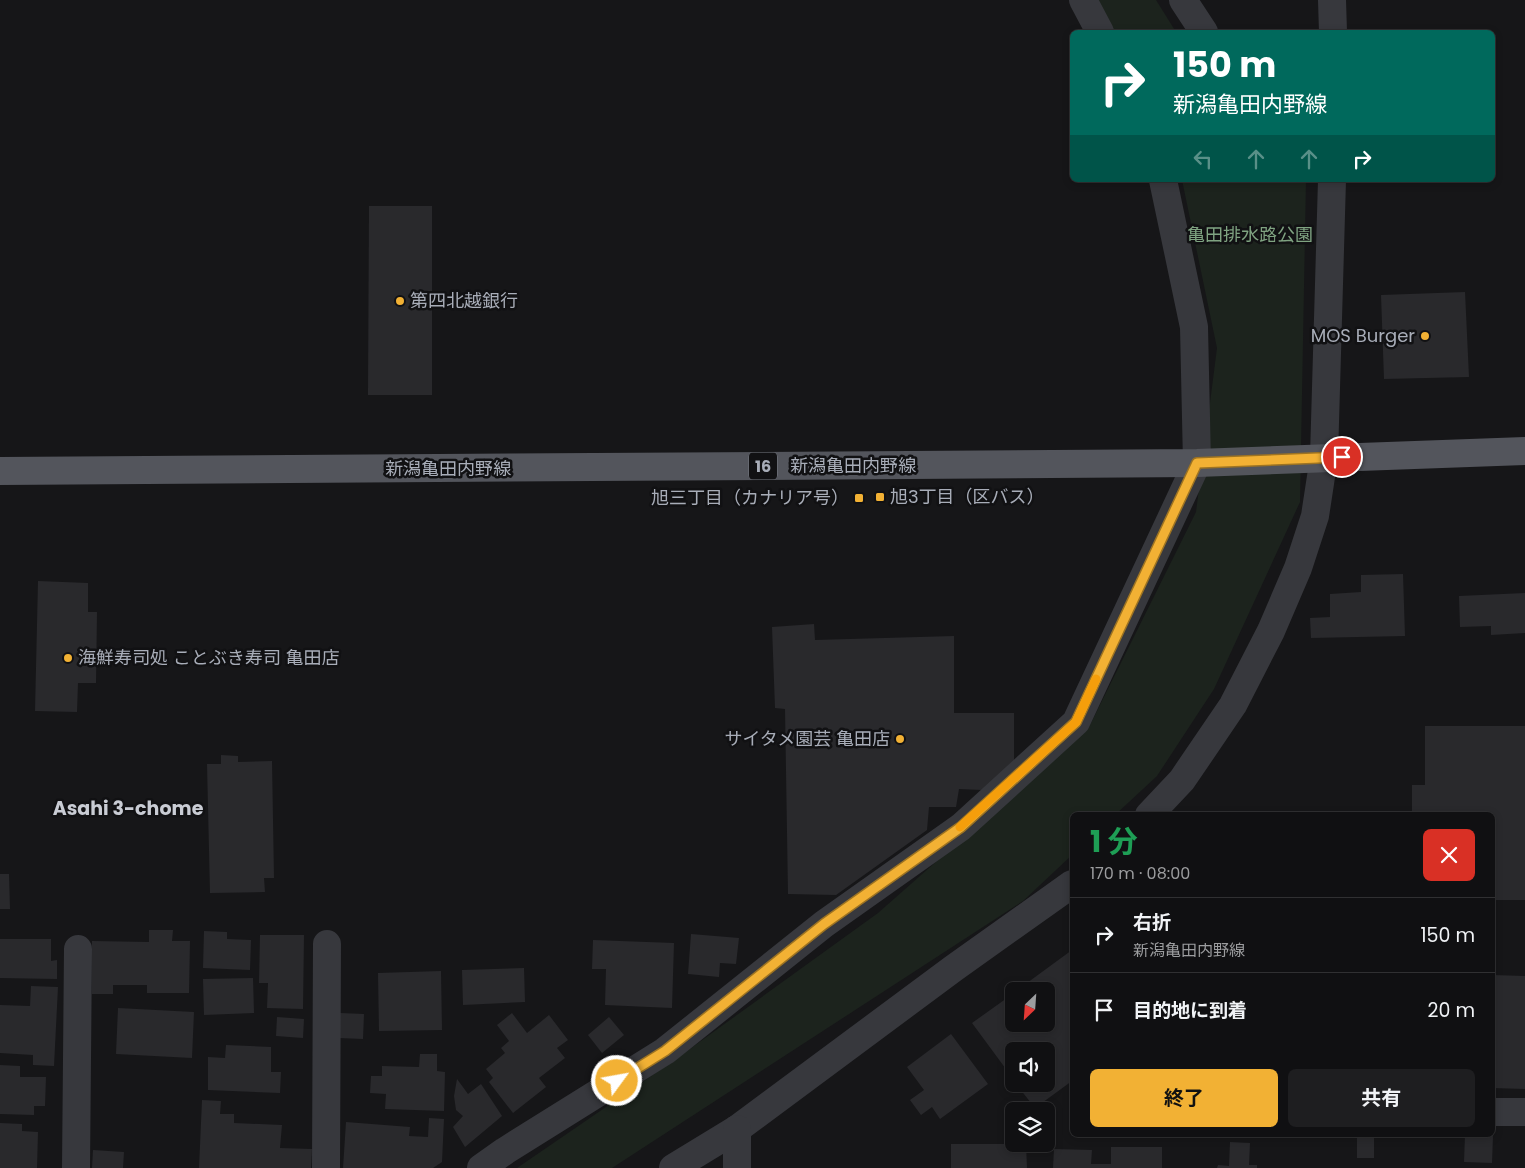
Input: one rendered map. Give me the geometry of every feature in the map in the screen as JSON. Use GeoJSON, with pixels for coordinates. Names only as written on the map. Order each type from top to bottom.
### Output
{"type":"FeatureCollection","features":[{"type":"Feature","properties":{"kind":"main road","name":"新潟亀田内野線"},"geometry":{"type":"LineString","coordinates":[[0,471],[1197,463],[1525,451]]}},
{"type":"Feature","properties":{"kind":"street"},"geometry":{"type":"LineString","coordinates":[[1083,0],[1099,30]]}},
{"type":"Feature","properties":{"kind":"street"},"geometry":{"type":"LineString","coordinates":[[1184,0],[1203,30]]}},
{"type":"Feature","properties":{"kind":"street"},"geometry":{"type":"LineString","coordinates":[[1332,0],[1333,30]]}},
{"type":"Feature","properties":{"kind":"street"},"geometry":{"type":"LineString","coordinates":[[481,1168],[505,1150],[665,1051],[824,924],[961,827],[1076,722],[1197,463],[1194,327],[1163,182]]}},
{"type":"Feature","properties":{"kind":"street"},"geometry":{"type":"LineString","coordinates":[[1152,812],[1182,780],[1233,706],[1271,631],[1298,568],[1315,516],[1324,457],[1332,182]]}},
{"type":"Feature","properties":{"kind":"street"},"geometry":{"type":"LineString","coordinates":[[673,1168],[737,1129],[946,974],[1070,885]]}},
{"type":"Feature","properties":{"kind":"street"},"geometry":{"type":"LineString","coordinates":[[326,1168],[327,944]]}},
{"type":"Feature","properties":{"kind":"street"},"geometry":{"type":"LineString","coordinates":[[76,1168],[78,949]]}},
{"type":"Feature","properties":{"kind":"street"},"geometry":{"type":"LineString","coordinates":[[1495,1112],[1525,1112]]}},
{"type":"Feature","properties":{"kind":"street"},"geometry":{"type":"LineString","coordinates":[[737,1129],[737,1168]]}},
{"type":"Feature","properties":{"kind":"green space"},"geometry":{"type":"Polygon","coordinates":[[[1092,0],[1156,0],[1175,30],[1107,30],[1092,0]]]}},
{"type":"Feature","properties":{"kind":"green space","name":"亀田排水路公園"},"geometry":{"type":"Polygon","coordinates":[[[1182,182],[1306,182],[1300,502],[1214,689],[1157,776],[1118,812],[1070,812],[1070,857],[1023,901],[612,1168],[517,1168],[676,1059],[878,913],[1089,727],[1196,512],[1217,348],[1182,182]]]}},
{"type":"Feature","properties":{"kind":"building","name":"第四北越銀行"},"geometry":{"type":"Polygon","coordinates":[[[369,206],[432,206],[432,395],[368,395],[369,206]]]}},
{"type":"Feature","properties":{"kind":"building","name":"MOS Burger"},"geometry":{"type":"Polygon","coordinates":[[[1465,292],[1469,377],[1384,379],[1381,295],[1465,292]]]}},
{"type":"Feature","properties":{"kind":"building"},"geometry":{"type":"Polygon","coordinates":[[[1403,574],[1405,636],[1311,638],[1310,618],[1330,617],[1330,594],[1361,592],[1361,575],[1403,574]]]}},
{"type":"Feature","properties":{"kind":"building"},"geometry":{"type":"Polygon","coordinates":[[[38,581],[88,583],[88,612],[97,612],[96,683],[78,683],[77,712],[35,711],[38,581]]]}},
{"type":"Feature","properties":{"kind":"building"},"geometry":{"type":"Polygon","coordinates":[[[1525,593],[1525,633],[1491,635],[1491,626],[1460,627],[1459,596],[1525,593]]]}},
{"type":"Feature","properties":{"kind":"building","name":"サイタメ園芸 亀田店"},"geometry":{"type":"Polygon","coordinates":[[[814,624],[815,640],[954,636],[954,713],[1014,713],[1014,766],[982,790],[959,789],[956,807],[929,807],[927,830],[836,895],[788,894],[785,709],[775,708],[772,627],[814,624]]]}},
{"type":"Feature","properties":{"kind":"building"},"geometry":{"type":"Polygon","coordinates":[[[1425,726],[1525,726],[1525,900],[1495,900],[1495,812],[1412,812],[1412,785],[1425,785],[1425,726]]]}},
{"type":"Feature","properties":{"kind":"building"},"geometry":{"type":"Polygon","coordinates":[[[221,755],[238,756],[238,762],[272,761],[274,878],[264,878],[265,892],[210,893],[207,764],[221,764],[221,755]]]}},
{"type":"Feature","properties":{"kind":"building"},"geometry":{"type":"Polygon","coordinates":[[[0,874],[9,874],[10,909],[0,909],[0,874]]]}},
{"type":"Feature","properties":{"kind":"building"},"geometry":{"type":"Polygon","coordinates":[[[149,930],[173,930],[172,941],[190,941],[189,993],[147,993],[147,985],[113,985],[113,994],[92,994],[92,941],[149,942],[149,930]]]}},
{"type":"Feature","properties":{"kind":"building"},"geometry":{"type":"Polygon","coordinates":[[[204,931],[227,932],[227,939],[251,940],[250,970],[203,968],[204,931]]]}},
{"type":"Feature","properties":{"kind":"building"},"geometry":{"type":"Polygon","coordinates":[[[691,934],[739,938],[736,964],[720,963],[719,977],[688,974],[691,934]]]}},
{"type":"Feature","properties":{"kind":"building"},"geometry":{"type":"Polygon","coordinates":[[[260,935],[304,935],[303,1009],[267,1008],[268,983],[259,983],[260,935]]]}},
{"type":"Feature","properties":{"kind":"building"},"geometry":{"type":"Polygon","coordinates":[[[0,939],[51,939],[51,961],[57,960],[57,979],[0,978],[0,939]]]}},
{"type":"Feature","properties":{"kind":"building"},"geometry":{"type":"Polygon","coordinates":[[[593,940],[674,943],[672,1008],[605,1005],[606,969],[592,969],[593,940]]]}},
{"type":"Feature","properties":{"kind":"building"},"geometry":{"type":"Polygon","coordinates":[[[1070,951],[1070,1082],[1043,1102],[1030,1102],[1022,1092],[1055,1092],[1055,1042],[1005,1042],[1005,1068],[972,1023],[1005,999],[1005,1032],[1055,1032],[1055,982],[1028,982],[1070,951]]]}},
{"type":"Feature","properties":{"kind":"building"},"geometry":{"type":"Polygon","coordinates":[[[524,968],[525,1002],[463,1005],[462,970],[524,968]]]}},
{"type":"Feature","properties":{"kind":"building"},"geometry":{"type":"Polygon","coordinates":[[[441,971],[442,1030],[379,1031],[378,973],[441,971]]]}},
{"type":"Feature","properties":{"kind":"building"},"geometry":{"type":"Polygon","coordinates":[[[1495,975],[1525,976],[1525,1089],[1495,1088],[1495,975]]]}},
{"type":"Feature","properties":{"kind":"building"},"geometry":{"type":"Polygon","coordinates":[[[253,978],[254,1013],[204,1015],[203,979],[253,978]]]}},
{"type":"Feature","properties":{"kind":"building"},"geometry":{"type":"Polygon","coordinates":[[[31,986],[58,987],[54,1066],[33,1065],[33,1055],[0,1053],[0,1005],[30,1006],[31,986]]]}},
{"type":"Feature","properties":{"kind":"building"},"geometry":{"type":"Polygon","coordinates":[[[118,1008],[194,1012],[192,1058],[116,1054],[118,1008]]]}},
{"type":"Feature","properties":{"kind":"building"},"geometry":{"type":"Polygon","coordinates":[[[340,1013],[364,1014],[363,1039],[339,1038],[340,1013]]]}},
{"type":"Feature","properties":{"kind":"building"},"geometry":{"type":"Polygon","coordinates":[[[512,1013],[527,1033],[549,1015],[568,1040],[557,1048],[565,1058],[539,1078],[546,1087],[513,1113],[489,1082],[493,1078],[486,1069],[505,1053],[501,1048],[509,1041],[497,1025],[512,1013]]]}},
{"type":"Feature","properties":{"kind":"building"},"geometry":{"type":"Polygon","coordinates":[[[277,1017],[304,1019],[303,1038],[276,1036],[277,1017]]]}},
{"type":"Feature","properties":{"kind":"building"},"geometry":{"type":"Polygon","coordinates":[[[609,1017],[624,1035],[602,1053],[588,1035],[609,1017]]]}},
{"type":"Feature","properties":{"kind":"building"},"geometry":{"type":"Polygon","coordinates":[[[951,1034],[988,1084],[940,1119],[932,1107],[921,1115],[910,1100],[924,1090],[907,1067],[951,1034]]]}},
{"type":"Feature","properties":{"kind":"building"},"geometry":{"type":"Polygon","coordinates":[[[226,1045],[271,1047],[271,1072],[281,1072],[280,1093],[208,1090],[208,1057],[225,1058],[226,1045]]]}},
{"type":"Feature","properties":{"kind":"building"},"geometry":{"type":"Polygon","coordinates":[[[420,1054],[437,1054],[437,1071],[445,1072],[444,1111],[385,1109],[386,1094],[370,1093],[371,1076],[382,1076],[382,1066],[419,1067],[420,1054]]]}},
{"type":"Feature","properties":{"kind":"building"},"geometry":{"type":"Polygon","coordinates":[[[0,1065],[20,1066],[20,1077],[46,1077],[45,1106],[34,1106],[34,1115],[0,1114],[0,1065]]]}},
{"type":"Feature","properties":{"kind":"building"},"geometry":{"type":"Polygon","coordinates":[[[457,1079],[468,1094],[481,1084],[502,1116],[465,1147],[453,1127],[463,1116],[456,1110],[454,1096],[457,1079]]]}},
{"type":"Feature","properties":{"kind":"building"},"geometry":{"type":"Polygon","coordinates":[[[202,1100],[221,1101],[220,1114],[234,1114],[234,1123],[282,1125],[280,1148],[312,1149],[311,1168],[199,1168],[202,1100]]]}},
{"type":"Feature","properties":{"kind":"building"},"geometry":{"type":"Polygon","coordinates":[[[429,1118],[444,1119],[442,1162],[433,1168],[343,1168],[346,1122],[410,1127],[409,1136],[428,1137],[429,1118]]]}},
{"type":"Feature","properties":{"kind":"building"},"geometry":{"type":"Polygon","coordinates":[[[0,1123],[22,1124],[22,1131],[38,1132],[37,1168],[0,1168],[0,1123]]]}},
{"type":"Feature","properties":{"kind":"building"},"geometry":{"type":"Polygon","coordinates":[[[1357,1137],[1374,1137],[1374,1158],[1357,1158],[1357,1137]]]}},
{"type":"Feature","properties":{"kind":"building"},"geometry":{"type":"Polygon","coordinates":[[[1465,1137],[1493,1137],[1492,1163],[1464,1162],[1465,1137]]]}},
{"type":"Feature","properties":{"kind":"building"},"geometry":{"type":"Polygon","coordinates":[[[1230,1142],[1250,1143],[1249,1165],[1257,1165],[1257,1168],[1217,1168],[1218,1165],[1229,1166],[1230,1142]]]}},
{"type":"Feature","properties":{"kind":"building"},"geometry":{"type":"Polygon","coordinates":[[[951,1144],[1005,1144],[1005,1152],[1026,1152],[1027,1168],[951,1168],[951,1144]]]}},
{"type":"Feature","properties":{"kind":"building"},"geometry":{"type":"Polygon","coordinates":[[[1111,1147],[1162,1147],[1162,1168],[1053,1168],[1054,1152],[1055,1149],[1092,1150],[1091,1164],[1111,1164],[1111,1147]]]}},
{"type":"Feature","properties":{"kind":"building"},"geometry":{"type":"Polygon","coordinates":[[[93,1150],[124,1152],[123,1168],[92,1168],[93,1150]]]}},
{"type":"Feature","properties":{"kind":"slow traffic"},"geometry":{"type":"LineString","coordinates":[[960,827],[1076,722],[1096,679]]}},
{"type":"Feature","properties":{"kind":"place","name":"第四北越銀行"},"geometry":{"type":"Point","coordinates":[400,301]}},
{"type":"Feature","properties":{"kind":"place","name":"MOS Burger"},"geometry":{"type":"Point","coordinates":[1425,336]}},
{"type":"Feature","properties":{"kind":"place","name":"旭3丁目（区バス）"},"geometry":{"type":"Point","coordinates":[880,497]}},
{"type":"Feature","properties":{"kind":"place","name":"旭三丁目（カナリア号）"},"geometry":{"type":"Point","coordinates":[859,498]}},
{"type":"Feature","properties":{"kind":"place","name":"海鮮寿司処 ことぶき寿司 亀田店"},"geometry":{"type":"Point","coordinates":[68,658]}},
{"type":"Feature","properties":{"kind":"place","name":"サイタメ園芸 亀田店"},"geometry":{"type":"Point","coordinates":[900,739]}},
{"type":"Feature","properties":{"kind":"district","name":"Asahi 3-chome"},"geometry":{"type":"Point","coordinates":[128,808]}},
{"type":"Feature","properties":{"kind":"route"},"geometry":{"type":"LineString","coordinates":[[617,1081],[665,1051],[824,924],[961,827],[1076,722],[1197,463],[1342,457]]}}]}
